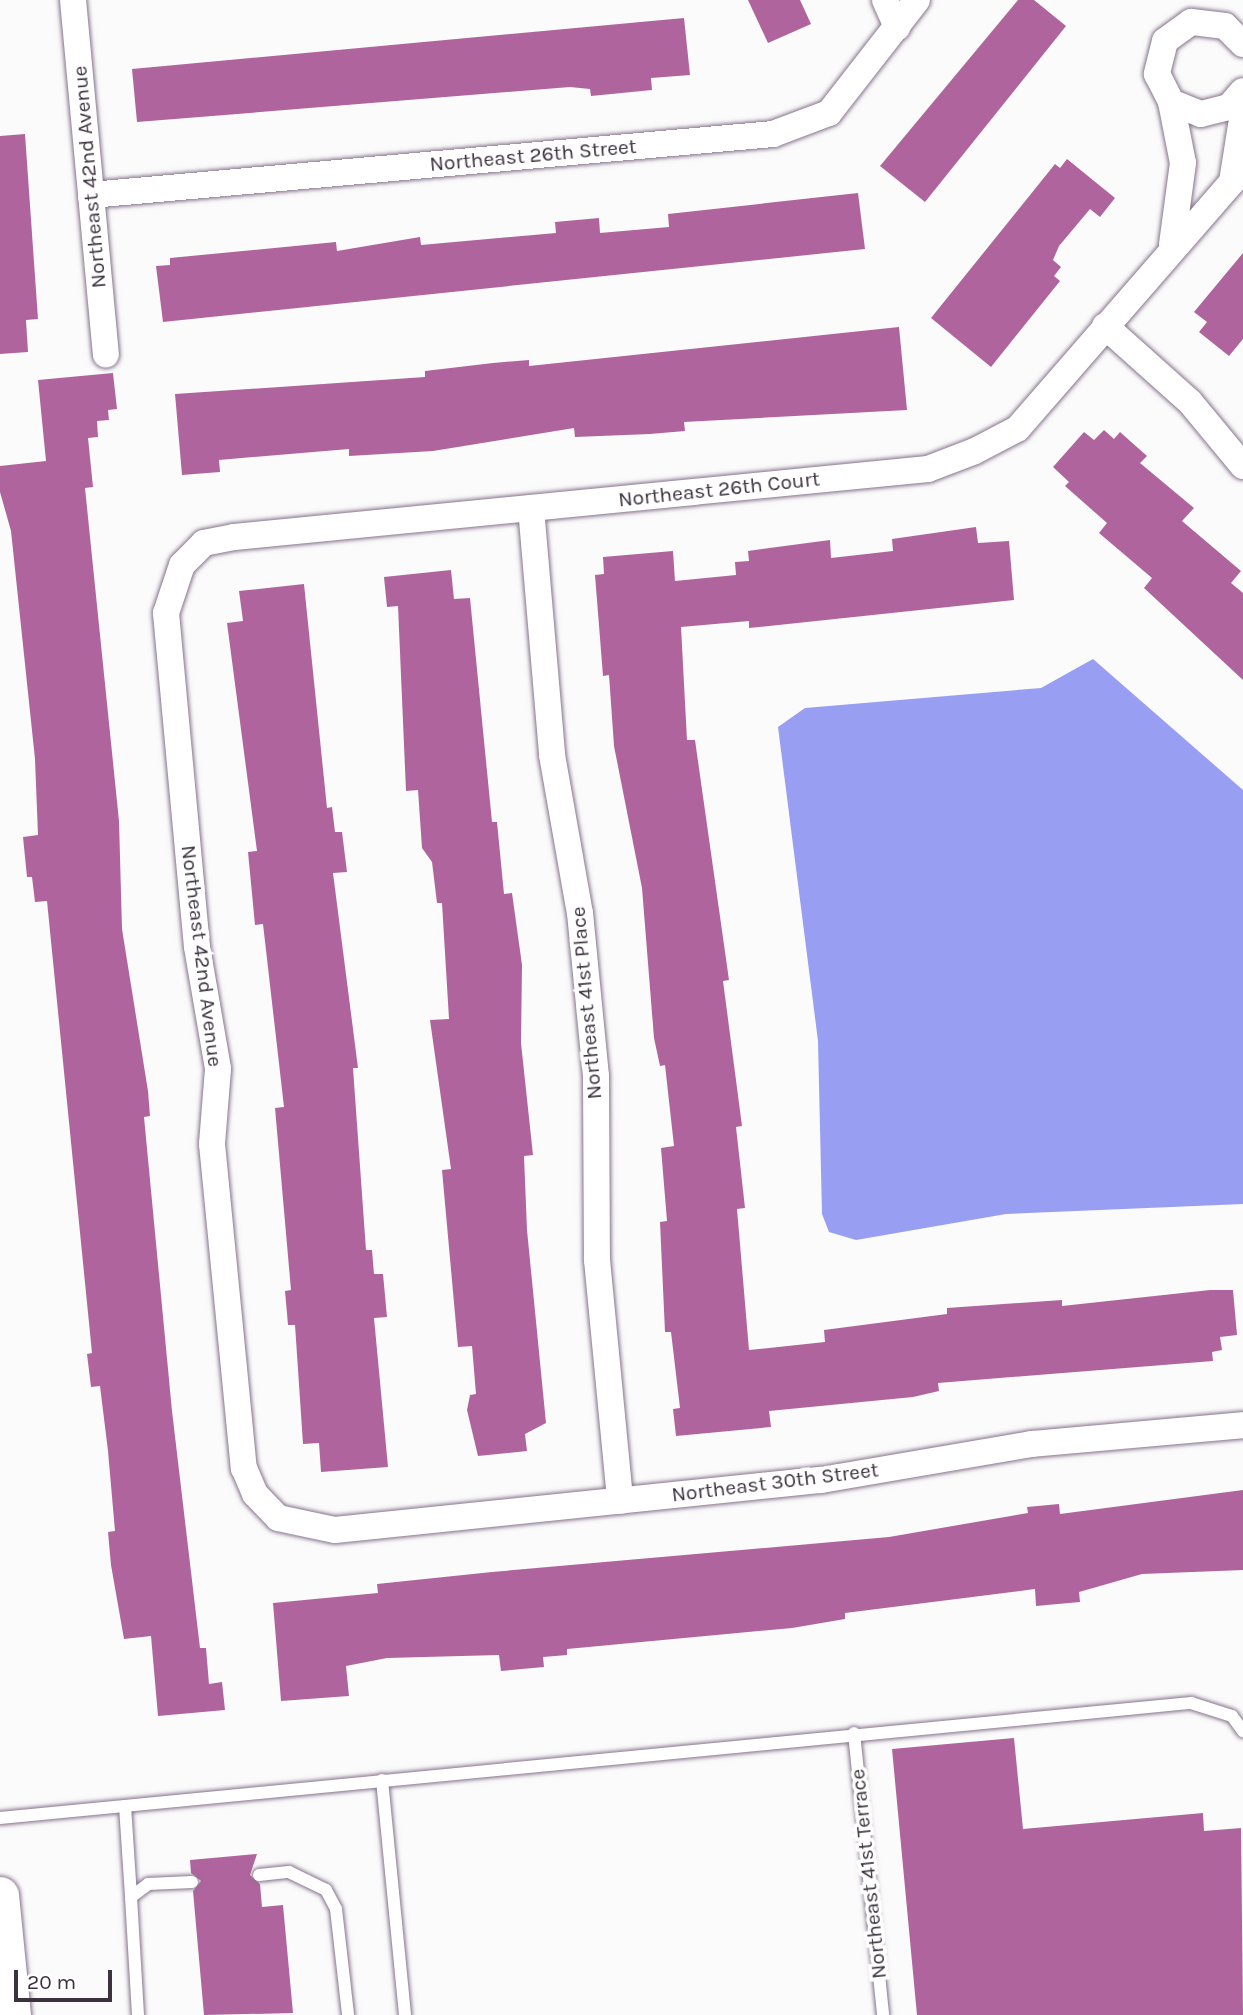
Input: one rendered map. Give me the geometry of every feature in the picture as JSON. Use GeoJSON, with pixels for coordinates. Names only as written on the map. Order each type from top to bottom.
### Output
{"type":"FeatureCollection","features":[{"type":"Feature","properties":{"kind":"main road"},"geometry":{"type":"LineString","coordinates":[[0,1895],[12,2015]]}},
{"type":"Feature","properties":{"kind":"street","name":"Northeast 42nd Avenue"},"geometry":{"type":"LineString","coordinates":[[73,0],[106,354]]}},
{"type":"Feature","properties":{"kind":"street"},"geometry":{"type":"LineString","coordinates":[[885,0],[897,27]]}},
{"type":"Feature","properties":{"kind":"street","name":"Northeast 26th Street"},"geometry":{"type":"LineString","coordinates":[[91,195],[773,134],[829,113],[917,0]]}},
{"type":"Feature","properties":{"kind":"street"},"geometry":{"type":"LineString","coordinates":[[1172,244],[1182,163],[1171,102],[1157,74],[1158,55],[1176,29],[1199,11],[1225,26],[1243,44]]}},
{"type":"Feature","properties":{"kind":"street"},"geometry":{"type":"LineString","coordinates":[[1171,102],[1185,111],[1214,113],[1243,91]]}},
{"type":"Feature","properties":{"kind":"street","name":"Northeast 26th Court"},"geometry":{"type":"LineString","coordinates":[[182,565],[204,543],[234,537],[928,468],[1017,429],[1172,244],[1232,182],[1243,113]]}},
{"type":"Feature","properties":{"kind":"street"},"geometry":{"type":"LineString","coordinates":[[1105,326],[1190,402],[1243,466]]}},
{"type":"Feature","properties":{"kind":"street","name":"Northeast 41st Place"},"geometry":{"type":"LineString","coordinates":[[531,508],[552,755],[580,913],[594,1063],[597,1260],[620,1501]]}},
{"type":"Feature","properties":{"kind":"street","name":"Northeast 42nd Avenue"},"geometry":{"type":"LineString","coordinates":[[182,565],[166,613],[197,947],[218,1069],[212,1144],[244,1468],[256,1494],[278,1518],[306,1528]]}},
{"type":"Feature","properties":{"kind":"street","name":"Northeast 30th Street"},"geometry":{"type":"LineString","coordinates":[[306,1528],[335,1530],[821,1480],[1032,1444],[1243,1425]]}},
{"type":"Feature","properties":{"kind":"lane"},"geometry":{"type":"LineString","coordinates":[[0,1818],[854,1733],[1192,1703],[1233,1716],[1243,1731]]}},
{"type":"Feature","properties":{"kind":"lane","name":"Northeast 41st Terrace"},"geometry":{"type":"LineString","coordinates":[[854,1733],[883,2015]]}},
{"type":"Feature","properties":{"kind":"lane"},"geometry":{"type":"LineString","coordinates":[[382,1780],[405,2015]]}},
{"type":"Feature","properties":{"kind":"lane"},"geometry":{"type":"LineString","coordinates":[[124,1806],[138,2015]]}},
{"type":"Feature","properties":{"kind":"lane"},"geometry":{"type":"LineString","coordinates":[[259,1875],[289,1872],[326,1890],[336,1909],[348,2015]]}},
{"type":"Feature","properties":{"kind":"lane"},"geometry":{"type":"LineString","coordinates":[[131,1897],[148,1884],[192,1882]]}},
{"type":"Feature","properties":{"kind":"water"},"geometry":{"type":"Polygon","coordinates":[[[1093,659],[1243,790],[1243,1204],[1006,1214],[856,1240],[829,1232],[822,1214],[818,1041],[778,727],[805,708],[1041,688],[1093,659]]]}},
{"type":"Feature","properties":{"kind":"building"},"geometry":{"type":"Polygon","coordinates":[[[748,0],[800,0],[811,24],[768,43],[748,0]]]}},
{"type":"Feature","properties":{"kind":"building"},"geometry":{"type":"Polygon","coordinates":[[[1018,0],[1034,0],[1066,26],[925,202],[880,166],[1018,0]]]}},
{"type":"Feature","properties":{"kind":"building"},"geometry":{"type":"Polygon","coordinates":[[[684,18],[690,75],[651,78],[652,90],[591,96],[590,89],[570,87],[137,122],[132,69],[684,18]]]}},
{"type":"Feature","properties":{"kind":"building"},"geometry":{"type":"Polygon","coordinates":[[[25,134],[38,319],[26,320],[28,352],[0,354],[0,136],[25,134]]]}},
{"type":"Feature","properties":{"kind":"building"},"geometry":{"type":"Polygon","coordinates":[[[1067,159],[1115,198],[1100,217],[1090,209],[1059,246],[1053,260],[1061,267],[1054,276],[1060,281],[991,367],[931,318],[1055,164],[1060,168],[1067,159]]]}},
{"type":"Feature","properties":{"kind":"building"},"geometry":{"type":"Polygon","coordinates":[[[858,193],[865,249],[163,322],[156,266],[170,265],[170,258],[336,242],[337,251],[420,237],[421,245],[556,233],[555,222],[599,218],[600,233],[669,227],[668,214],[858,193]]]}},
{"type":"Feature","properties":{"kind":"building"},"geometry":{"type":"Polygon","coordinates":[[[1243,253],[1243,339],[1229,356],[1199,332],[1207,322],[1194,312],[1243,253]]]}},
{"type":"Feature","properties":{"kind":"building"},"geometry":{"type":"Polygon","coordinates":[[[899,327],[907,410],[684,422],[685,431],[650,434],[575,437],[574,428],[433,451],[349,456],[349,449],[219,460],[220,472],[182,475],[175,394],[425,377],[425,371],[493,363],[529,360],[529,366],[899,327]]]}},
{"type":"Feature","properties":{"kind":"building"},"geometry":{"type":"Polygon","coordinates":[[[113,373],[117,409],[108,410],[109,420],[97,421],[98,437],[88,438],[93,487],[85,488],[119,821],[122,929],[148,1091],[150,1116],[144,1117],[172,1411],[200,1648],[206,1648],[209,1684],[222,1682],[225,1710],[158,1716],[151,1636],[124,1639],[111,1565],[108,1532],[115,1531],[108,1451],[100,1386],[91,1387],[87,1354],[92,1353],[47,901],[35,902],[32,877],[27,877],[23,837],[38,835],[35,759],[11,531],[0,492],[0,466],[46,461],[38,380],[113,373]]]}},
{"type":"Feature","properties":{"kind":"building"},"geometry":{"type":"Polygon","coordinates":[[[1104,430],[1114,439],[1120,432],[1147,456],[1140,463],[1194,508],[1182,521],[1241,571],[1231,583],[1243,593],[1243,680],[1144,588],[1152,578],[1099,533],[1107,523],[1065,486],[1069,482],[1053,467],[1084,432],[1094,440],[1104,430]]]}},
{"type":"Feature","properties":{"kind":"building"},"geometry":{"type":"Polygon","coordinates":[[[976,527],[978,543],[1009,541],[1014,600],[749,628],[749,621],[681,627],[687,740],[695,740],[729,980],[723,981],[742,1126],[736,1127],[745,1208],[737,1209],[749,1350],[825,1342],[824,1330],[947,1314],[947,1308],[1062,1300],[1062,1306],[1210,1290],[1233,1290],[1237,1335],[1220,1337],[1222,1350],[1212,1352],[1213,1361],[938,1383],[939,1391],[913,1397],[769,1411],[771,1427],[676,1436],[673,1409],[680,1408],[671,1332],[665,1332],[660,1222],[667,1221],[661,1148],[674,1146],[665,1065],[660,1066],[654,1038],[642,888],[614,746],[609,675],[603,676],[595,575],[604,574],[603,557],[673,551],[675,581],[736,575],[735,562],[749,561],[748,551],[830,540],[831,558],[893,551],[892,539],[976,527]]]}},
{"type":"Feature","properties":{"kind":"building"},"geometry":{"type":"Polygon","coordinates":[[[451,570],[454,599],[470,598],[492,822],[497,822],[504,894],[512,893],[522,965],[521,1043],[533,1155],[524,1156],[527,1230],[546,1423],[525,1434],[527,1451],[478,1456],[467,1410],[470,1395],[476,1394],[472,1346],[458,1347],[442,1170],[451,1169],[430,1020],[449,1019],[442,903],[437,903],[432,862],[422,848],[418,790],[406,791],[398,606],[387,607],[384,577],[451,570]]]}},
{"type":"Feature","properties":{"kind":"building"},"geometry":{"type":"Polygon","coordinates":[[[304,584],[327,808],[332,807],[335,832],[342,832],[347,872],[333,873],[358,1068],[353,1068],[366,1250],[372,1250],[374,1274],[383,1274],[387,1317],[374,1318],[388,1467],[321,1472],[319,1443],[303,1444],[295,1325],[288,1325],[285,1291],[291,1290],[275,1108],[284,1107],[263,924],[255,925],[248,852],[257,851],[227,623],[243,621],[239,591],[304,584]]]}},
{"type":"Feature","properties":{"kind":"building"},"geometry":{"type":"Polygon","coordinates":[[[1243,1490],[1243,1570],[1142,1574],[1079,1592],[1080,1602],[1036,1606],[1035,1589],[845,1613],[845,1619],[792,1628],[567,1649],[567,1655],[543,1657],[544,1667],[501,1671],[499,1655],[387,1658],[346,1666],[349,1696],[281,1701],[273,1603],[378,1593],[377,1584],[889,1537],[1028,1513],[1027,1507],[1059,1504],[1060,1514],[1243,1490]]]}},
{"type":"Feature","properties":{"kind":"building"},"geometry":{"type":"Polygon","coordinates":[[[1014,1738],[1023,1829],[1203,1813],[1204,1831],[1241,1828],[1243,2015],[917,2015],[892,1749],[1014,1738]]]}},
{"type":"Feature","properties":{"kind":"building"},"geometry":{"type":"Polygon","coordinates":[[[257,1854],[250,1875],[260,1884],[262,1907],[283,1905],[293,2013],[204,2015],[193,1891],[201,1881],[191,1873],[190,1860],[257,1854]]]}}]}
